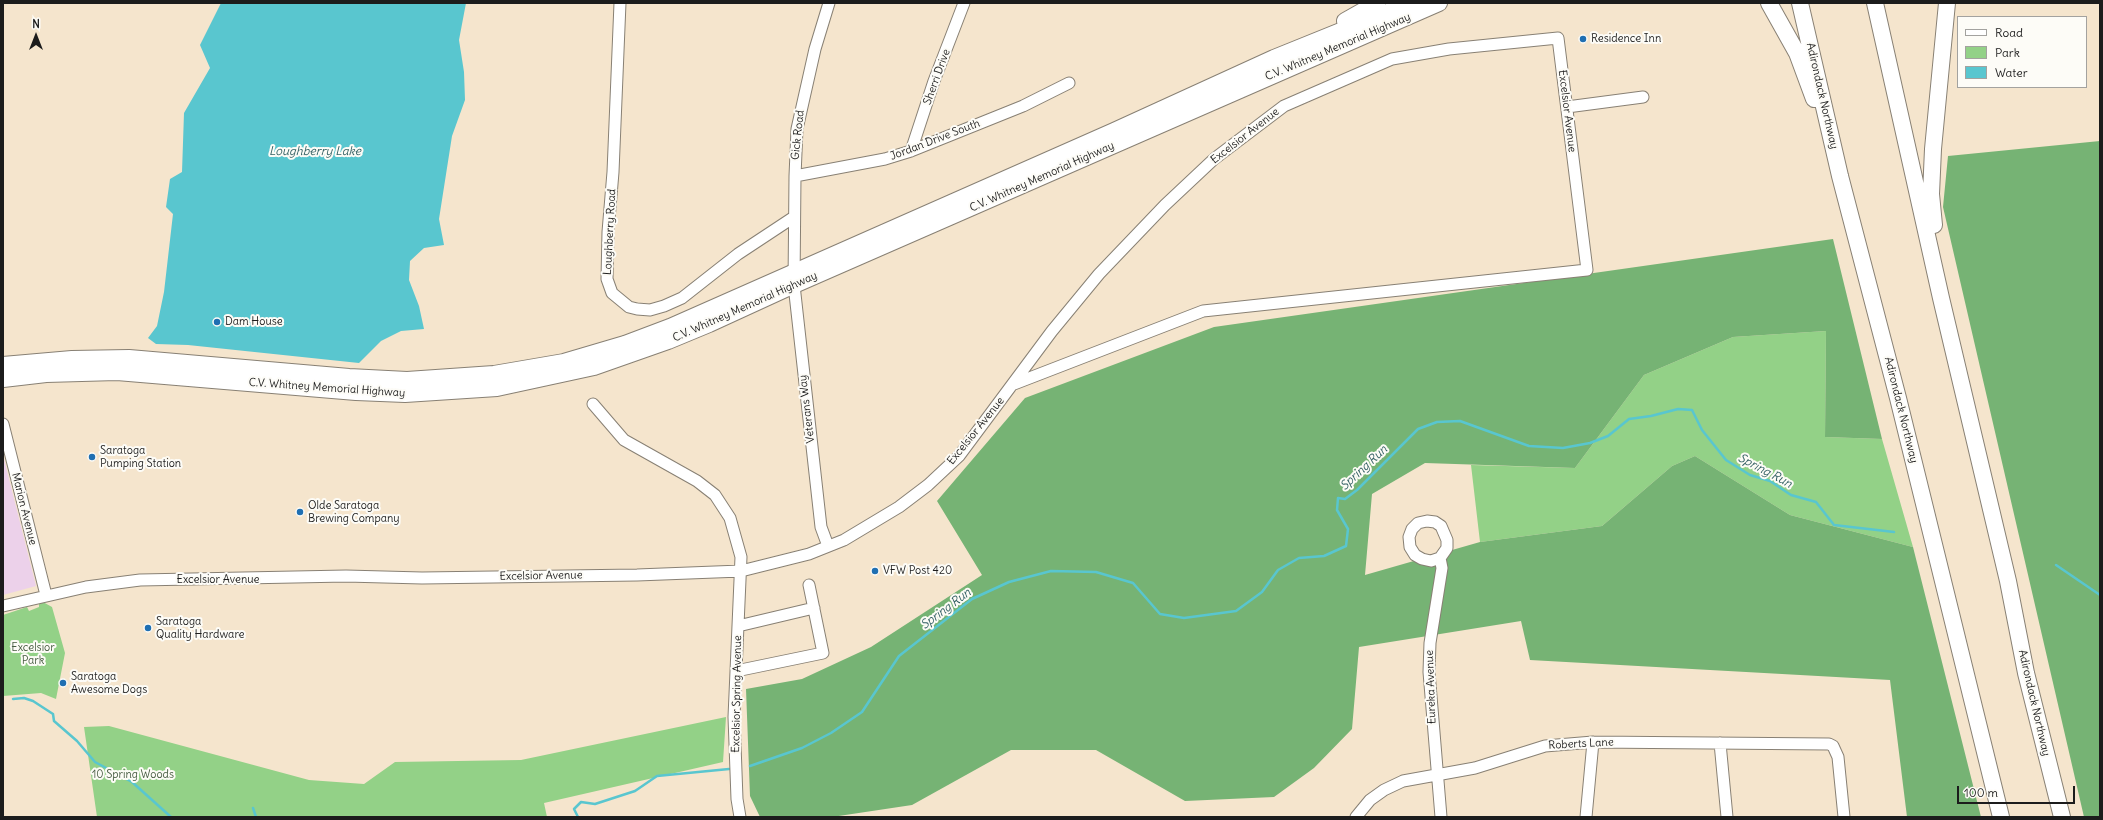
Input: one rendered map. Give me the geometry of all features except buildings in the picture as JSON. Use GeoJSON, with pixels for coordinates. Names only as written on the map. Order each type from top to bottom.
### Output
{"type":"FeatureCollection","features":[{"type":"Feature","properties":{"kind":"highway"},"geometry":{"type":"LineString","coordinates":[[1274,58],[1377,3]]}},
{"type":"Feature","properties":{"kind":"highway","name":"C.V. Whitney Memorial Highway"},"geometry":{"type":"LineString","coordinates":[[3,379],[46,374],[117,372],[356,392],[405,394],[478,390],[564,375],[629,356],[709,324],[794,278],[1114,131],[1274,58],[1410,3]]}},
{"type":"Feature","properties":{"kind":"highway","name":"C.V. Whitney Memorial Highway"},"geometry":{"type":"LineString","coordinates":[[3,365],[72,359],[129,358],[378,379],[429,379],[494,374],[564,362],[625,344],[794,278],[1439,3]]}},
{"type":"Feature","properties":{"kind":"highway"},"geometry":{"type":"LineString","coordinates":[[1769,3],[1797,53],[1840,176]]}},
{"type":"Feature","properties":{"kind":"highway","name":"Adirondack Northway"},"geometry":{"type":"LineString","coordinates":[[1800,3],[1840,176],[1898,398],[2001,817]]}},
{"type":"Feature","properties":{"kind":"highway","name":"Adirondack Northway"},"geometry":{"type":"LineString","coordinates":[[1875,3],[1941,298],[2008,581],[2026,673],[2062,817]]}},
{"type":"Feature","properties":{"kind":"highway"},"geometry":{"type":"LineString","coordinates":[[1941,298],[1930,194],[1936,104],[1947,3]]}},
{"type":"Feature","properties":{"kind":"street","name":"Loughberry Road"},"geometry":{"type":"LineString","coordinates":[[620,3],[613,172],[608,232],[607,280],[612,293],[629,306],[637,309],[650,310],[664,306],[682,298],[738,254],[794,217]]}},
{"type":"Feature","properties":{"kind":"street","name":"Gick Road"},"geometry":{"type":"LineString","coordinates":[[794,278],[795,176],[801,108],[815,49],[829,3]]}},
{"type":"Feature","properties":{"kind":"street","name":"Sherri Drive"},"geometry":{"type":"LineString","coordinates":[[911,151],[934,81],[964,3]]}},
{"type":"Feature","properties":{"kind":"street","name":"Excelsior Avenue"},"geometry":{"type":"LineString","coordinates":[[3,606],[86,587],[140,580],[346,576],[422,578],[637,575],[741,571],[809,554],[871,525],[899,507],[928,485],[959,456],[1052,331],[1099,274],[1165,205],[1214,159],[1284,106],[1392,59],[1450,50],[1558,38],[1587,270],[1203,312],[1014,384]]}},
{"type":"Feature","properties":{"kind":"street","name":"Jordan Drive South"},"geometry":{"type":"LineString","coordinates":[[795,176],[885,159],[911,151],[1023,106],[1069,83]]}},
{"type":"Feature","properties":{"kind":"street"},"geometry":{"type":"LineString","coordinates":[[1567,107],[1643,97]]}},
{"type":"Feature","properties":{"kind":"street","name":"Veterans Way"},"geometry":{"type":"LineString","coordinates":[[794,278],[822,527],[828,546]]}},
{"type":"Feature","properties":{"kind":"street","name":"Excelsior Spring Avenue"},"geometry":{"type":"LineString","coordinates":[[593,404],[624,440],[697,481],[720,502],[730,518],[737,538],[741,557],[734,717],[737,799],[740,817]]}},
{"type":"Feature","properties":{"kind":"street","name":"Marion Avenue"},"geometry":{"type":"LineString","coordinates":[[3,424],[46,595]]}},
{"type":"Feature","properties":{"kind":"street","name":"Eureka Avenue"},"geometry":{"type":"LineString","coordinates":[[1441,563],[1439,588],[1430,643],[1429,672],[1441,817]]}},
{"type":"Feature","properties":{"kind":"street"},"geometry":{"type":"LineString","coordinates":[[736,671],[823,653],[809,585]]}},
{"type":"Feature","properties":{"kind":"street"},"geometry":{"type":"LineString","coordinates":[[738,626],[814,608]]}},
{"type":"Feature","properties":{"kind":"street"},"geometry":{"type":"LineString","coordinates":[[1586,817],[1593,742]]}},
{"type":"Feature","properties":{"kind":"street","name":"Roberts Lane"},"geometry":{"type":"LineString","coordinates":[[1356,817],[1370,800],[1394,784],[1475,768],[1545,746],[1593,742],[1824,744],[1833,746],[1837,751],[1844,817]]}},
{"type":"Feature","properties":{"kind":"street"},"geometry":{"type":"LineString","coordinates":[[1720,743],[1727,817]]}},
{"type":"Feature","properties":{"kind":"shaded area"},"geometry":{"type":"Polygon","coordinates":[[[3,455],[36,586],[3,595],[3,455]]]}},
{"type":"Feature","properties":{"kind":"green space"},"geometry":{"type":"Polygon","coordinates":[[[2100,141],[2100,817],[2084,817],[1943,207],[1948,156],[2100,141]]]}},
{"type":"Feature","properties":{"kind":"green space"},"geometry":{"type":"Polygon","coordinates":[[[1833,239],[1882,439],[1825,437],[1826,331],[1733,337],[1644,375],[1575,468],[1425,463],[1372,494],[1365,575],[1480,542],[1602,526],[1672,466],[1695,456],[1790,515],[1913,547],[1981,817],[1907,817],[1890,680],[1530,660],[1521,621],[1359,647],[1352,729],[1314,768],[1274,797],[1185,801],[1096,750],[1011,750],[912,805],[832,817],[760,817],[750,796],[746,689],[802,679],[871,647],[982,575],[937,501],[1025,398],[1214,327],[1833,239]]]}},
{"type":"Feature","properties":{"kind":"green space"},"geometry":{"type":"Polygon","coordinates":[[[1826,331],[1825,437],[1882,439],[1913,547],[1790,515],[1695,456],[1672,466],[1602,526],[1480,542],[1471,465],[1575,468],[1644,375],[1733,337],[1826,331]]]}},
{"type":"Feature","properties":{"kind":"green space","name":"Excelsior Park"},"geometry":{"type":"Polygon","coordinates":[[[43,602],[52,607],[65,653],[56,699],[41,693],[3,696],[3,615],[27,607],[29,611],[39,607],[39,604],[43,602]]]}},
{"type":"Feature","properties":{"kind":"green space","name":"10 Spring Woods"},"geometry":{"type":"Polygon","coordinates":[[[726,717],[723,762],[544,803],[547,817],[97,817],[84,727],[109,726],[309,780],[364,784],[395,762],[521,760],[726,717]]]}},
{"type":"Feature","properties":{"kind":"water","name":"Loughberry Lake"},"geometry":{"type":"Polygon","coordinates":[[[221,3],[466,3],[459,40],[464,72],[465,100],[452,136],[439,219],[444,245],[424,248],[410,261],[409,280],[419,306],[424,329],[401,331],[381,341],[359,363],[188,345],[156,344],[148,338],[157,326],[164,292],[173,214],[166,207],[170,179],[182,172],[184,113],[210,68],[200,45],[221,3]]]}},
{"type":"Feature","properties":{"kind":"waterway","name":"Spring Run"},"geometry":{"type":"LineString","coordinates":[[750,766],[802,748],[831,733],[862,712],[899,656],[972,599],[1009,582],[1051,571],[1096,572],[1133,583],[1160,614],[1184,618],[1236,611],[1262,592],[1278,570],[1299,558],[1324,556],[1346,546],[1348,529],[1337,510],[1338,498],[1345,499],[1357,490],[1418,429],[1437,422],[1460,421],[1529,446],[1563,448],[1590,443],[1608,436],[1629,419],[1651,416],[1678,409],[1692,410],[1702,430],[1726,460],[1750,475],[1770,481],[1791,495],[1816,502],[1834,525],[1894,532]]}},
{"type":"Feature","properties":{"kind":"waterway","name":"Spring Run"},"geometry":{"type":"LineString","coordinates":[[2056,565],[2100,595]]}},
{"type":"Feature","properties":{"kind":"waterway","name":"Spring Run"},"geometry":{"type":"LineString","coordinates":[[13,699],[24,698],[33,701],[53,714],[54,721],[77,741],[95,762],[132,782],[171,817]]}},
{"type":"Feature","properties":{"kind":"waterway","name":"Spring Run"},"geometry":{"type":"LineString","coordinates":[[578,817],[574,809],[581,802],[595,804],[635,791],[657,776],[729,769]]}},
{"type":"Feature","properties":{"kind":"waterway"},"geometry":{"type":"LineString","coordinates":[[253,808],[256,817]]}},
{"type":"Feature","properties":{"kind":"place","name":"Residence Inn"},"geometry":{"type":"Point","coordinates":[1583,39]}},
{"type":"Feature","properties":{"kind":"place","name":"Dam House"},"geometry":{"type":"Point","coordinates":[217,322]}},
{"type":"Feature","properties":{"kind":"place","name":"Saratoga Pumping Station"},"geometry":{"type":"Point","coordinates":[92,457]}},
{"type":"Feature","properties":{"kind":"place","name":"Olde Saratoga Brewing Company"},"geometry":{"type":"Point","coordinates":[300,512]}},
{"type":"Feature","properties":{"kind":"place","name":"VFW Post 420"},"geometry":{"type":"Point","coordinates":[875,571]}},
{"type":"Feature","properties":{"kind":"place","name":"Saratoga Quality Hardware"},"geometry":{"type":"Point","coordinates":[148,628]}},
{"type":"Feature","properties":{"kind":"place","name":"Saratoga Awesome Dogs"},"geometry":{"type":"Point","coordinates":[63,683]}}]}
